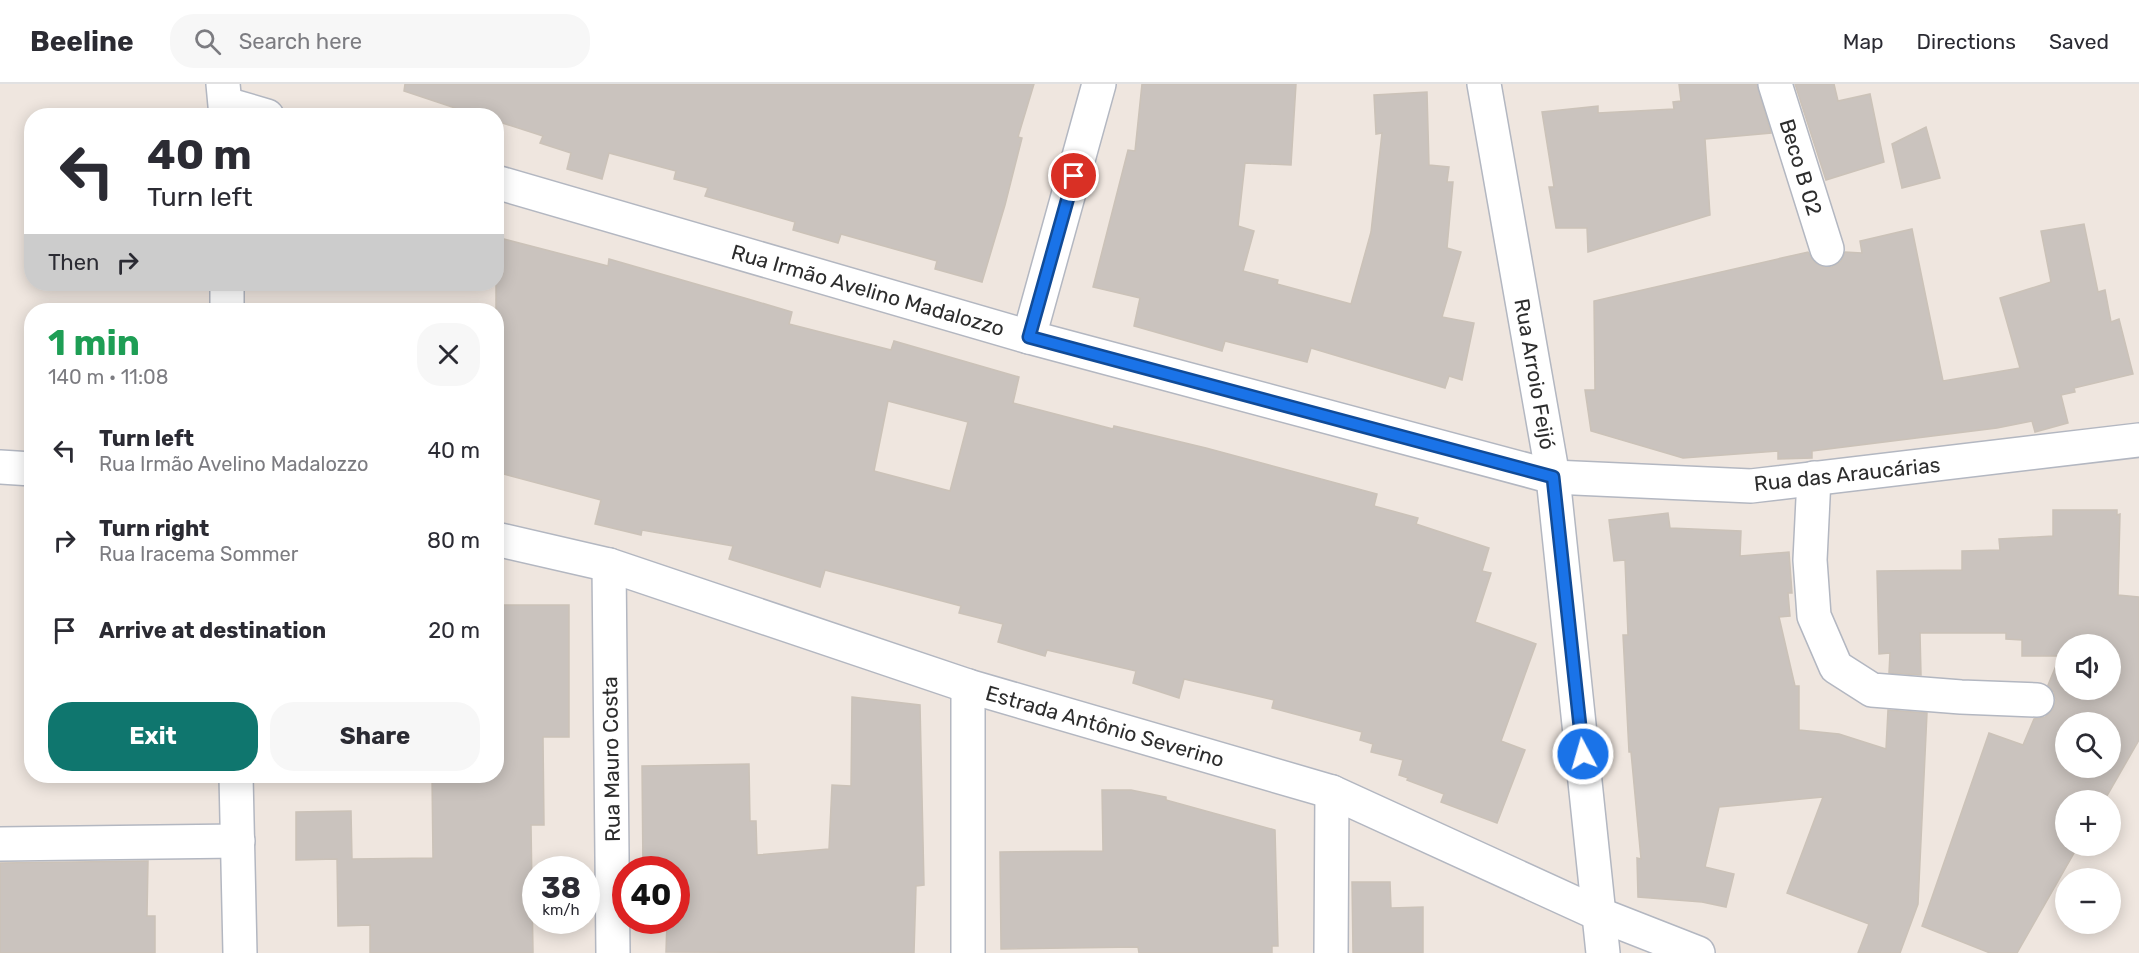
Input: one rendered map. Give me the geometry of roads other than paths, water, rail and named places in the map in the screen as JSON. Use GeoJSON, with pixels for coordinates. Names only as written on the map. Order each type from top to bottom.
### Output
{"type":"FeatureCollection","features":[{"type":"Feature","properties":{"kind":"street"},"geometry":{"type":"LineString","coordinates":[[1029,337],[1099,84]]}},
{"type":"Feature","properties":{"kind":"street","name":"Rua Arroio Feijó"},"geometry":{"type":"LineString","coordinates":[[1484,84],[1553,477],[1603,953]]}},
{"type":"Feature","properties":{"kind":"street","name":"Beco B 02"},"geometry":{"type":"LineString","coordinates":[[1775,84],[1827,249]]}},
{"type":"Feature","properties":{"kind":"street"},"geometry":{"type":"LineString","coordinates":[[225,101],[245,108]]}},
{"type":"Feature","properties":{"kind":"street","name":"Rua Irmão Avelino Madalozzo"},"geometry":{"type":"LineString","coordinates":[[504,184],[1029,337],[1553,477]]}},
{"type":"Feature","properties":{"kind":"street","name":"Rua das Araucárias"},"geometry":{"type":"LineString","coordinates":[[1553,477],[1751,486],[2139,440]]}},
{"type":"Feature","properties":{"kind":"street"},"geometry":{"type":"LineString","coordinates":[[0,467],[24,468]]}},
{"type":"Feature","properties":{"kind":"street"},"geometry":{"type":"LineString","coordinates":[[1814,478],[1810,560],[1814,616],[1836,667],[1872,690],[2037,700]]}},
{"type":"Feature","properties":{"kind":"street","name":"Estrada Antônio Severino"},"geometry":{"type":"LineString","coordinates":[[504,541],[609,565],[968,686],[1332,792],[1600,915],[1698,953]]}},
{"type":"Feature","properties":{"kind":"street","name":"Rua Mauro Costa"},"geometry":{"type":"LineString","coordinates":[[609,565],[613,953]]}},
{"type":"Feature","properties":{"kind":"street"},"geometry":{"type":"LineString","coordinates":[[968,686],[968,953]]}},
{"type":"Feature","properties":{"kind":"street"},"geometry":{"type":"LineString","coordinates":[[236,783],[240,953]]}},
{"type":"Feature","properties":{"kind":"street"},"geometry":{"type":"LineString","coordinates":[[1331,953],[1332,792]]}},
{"type":"Feature","properties":{"kind":"street"},"geometry":{"type":"LineString","coordinates":[[0,844],[238,841]]}}]}
